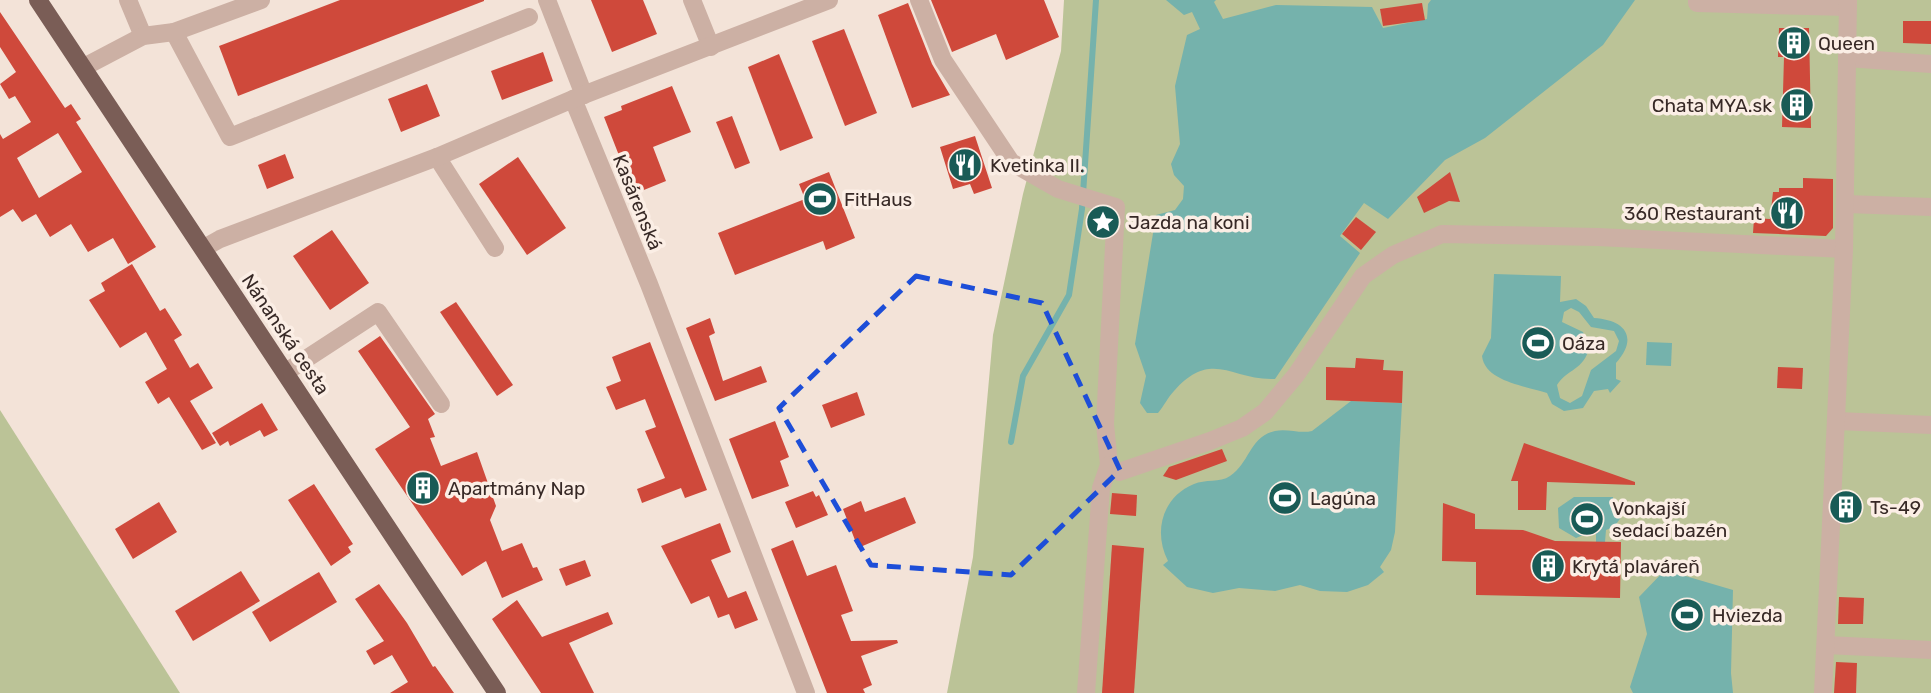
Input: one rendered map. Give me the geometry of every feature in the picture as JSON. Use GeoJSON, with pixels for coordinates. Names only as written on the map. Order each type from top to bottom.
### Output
{"type":"FeatureCollection","features":[{"type":"Feature","properties":{"kind":"main road","name":"Nánanská cesta"},"geometry":{"type":"LineString","coordinates":[[38,0],[497,693]]}},
{"type":"Feature","properties":{"kind":"street"},"geometry":{"type":"LineString","coordinates":[[128,0],[143,36]]}},
{"type":"Feature","properties":{"kind":"street"},"geometry":{"type":"LineString","coordinates":[[84,67],[143,36],[174,32],[261,0]]}},
{"type":"Feature","properties":{"kind":"street","name":"Kasárenská"},"geometry":{"type":"LineString","coordinates":[[547,0],[578,97],[806,693]]}},
{"type":"Feature","properties":{"kind":"street"},"geometry":{"type":"LineString","coordinates":[[692,0],[710,47]]}},
{"type":"Feature","properties":{"kind":"street"},"geometry":{"type":"LineString","coordinates":[[204,248],[220,239],[437,157],[578,97],[829,0]]}},
{"type":"Feature","properties":{"kind":"street"},"geometry":{"type":"LineString","coordinates":[[919,0],[943,61],[1011,162],[1058,188],[1116,207],[1105,424],[1109,465],[1101,488],[1086,693]]}},
{"type":"Feature","properties":{"kind":"street"},"geometry":{"type":"LineString","coordinates":[[1697,0],[1697,3],[1848,4],[1846,204],[1823,693]]}},
{"type":"Feature","properties":{"kind":"street"},"geometry":{"type":"LineString","coordinates":[[174,32],[230,136],[529,17]]}},
{"type":"Feature","properties":{"kind":"street"},"geometry":{"type":"LineString","coordinates":[[1847,58],[1931,64]]}},
{"type":"Feature","properties":{"kind":"street"},"geometry":{"type":"LineString","coordinates":[[437,157],[495,248]]}},
{"type":"Feature","properties":{"kind":"street"},"geometry":{"type":"LineString","coordinates":[[1846,204],[1931,207]]}},
{"type":"Feature","properties":{"kind":"street"},"geometry":{"type":"LineString","coordinates":[[1109,465],[1119,472],[1242,428],[1274,404],[1363,276],[1392,255],[1442,234],[1598,237],[1844,249]]}},
{"type":"Feature","properties":{"kind":"street"},"geometry":{"type":"LineString","coordinates":[[286,372],[378,312],[441,404]]}},
{"type":"Feature","properties":{"kind":"street"},"geometry":{"type":"LineString","coordinates":[[1837,421],[1931,425]]}},
{"type":"Feature","properties":{"kind":"street"},"geometry":{"type":"LineString","coordinates":[[1826,645],[1931,650]]}},
{"type":"Feature","properties":{"kind":"highlighted area"},"geometry":{"type":"Polygon","coordinates":[[[916,276],[1042,303],[1120,470],[1011,575],[871,565],[779,408],[916,276]]]}},
{"type":"Feature","properties":{"kind":"green space"},"geometry":{"type":"Polygon","coordinates":[[[1064,0],[1931,0],[1931,693],[947,693],[973,557],[993,335],[1023,194],[1061,51],[1064,0]]]}},
{"type":"Feature","properties":{"kind":"green space"},"geometry":{"type":"Polygon","coordinates":[[[0,410],[180,693],[0,693],[0,410]]]}},
{"type":"Feature","properties":{"kind":"water"},"geometry":{"type":"Polygon","coordinates":[[[1166,0],[1216,0],[1214,2],[1223,19],[1276,5],[1372,7],[1383,28],[1427,19],[1428,4],[1431,0],[1635,0],[1603,45],[1485,138],[1445,160],[1388,219],[1364,203],[1340,236],[1360,253],[1275,379],[1223,370],[1200,371],[1187,378],[1174,391],[1158,413],[1147,413],[1140,403],[1146,376],[1135,344],[1156,215],[1175,210],[1183,199],[1184,186],[1174,175],[1171,164],[1180,144],[1175,86],[1187,35],[1200,29],[1192,12],[1184,15],[1166,0]]]}},
{"type":"Feature","properties":{"kind":"water","name":"Oáza"},"geometry":{"type":"Polygon","coordinates":[[[1494,274],[1561,276],[1560,302],[1576,299],[1586,306],[1594,318],[1614,322],[1625,332],[1627,345],[1616,363],[1616,379],[1621,381],[1610,393],[1608,389],[1594,391],[1583,408],[1564,411],[1552,404],[1547,393],[1508,382],[1491,372],[1482,356],[1491,338],[1494,274]],[[1571,308],[1564,312],[1562,322],[1583,332],[1589,348],[1583,361],[1557,385],[1560,398],[1570,403],[1582,396],[1591,370],[1616,351],[1619,341],[1614,331],[1591,327],[1579,312],[1571,308]]]}},
{"type":"Feature","properties":{"kind":"water"},"geometry":{"type":"Polygon","coordinates":[[[1647,342],[1672,343],[1671,366],[1646,365],[1647,342]]]}},
{"type":"Feature","properties":{"kind":"water","name":"Lagúna"},"geometry":{"type":"Polygon","coordinates":[[[1351,401],[1402,403],[1395,532],[1391,550],[1380,567],[1384,572],[1368,585],[1347,592],[1320,591],[1300,585],[1275,591],[1239,588],[1213,593],[1187,587],[1163,565],[1168,561],[1163,550],[1161,527],[1163,516],[1174,497],[1194,484],[1222,480],[1230,476],[1266,434],[1280,430],[1312,431],[1351,401]]]}},
{"type":"Feature","properties":{"kind":"water","name":"Vonkajší sedací bazén"},"geometry":{"type":"Polygon","coordinates":[[[1574,497],[1613,497],[1613,508],[1617,507],[1622,516],[1614,527],[1606,530],[1605,542],[1596,542],[1596,530],[1576,538],[1559,528],[1558,508],[1574,497]]]}},
{"type":"Feature","properties":{"kind":"water","name":"Hviezda"},"geometry":{"type":"Polygon","coordinates":[[[1665,570],[1733,590],[1733,693],[1633,693],[1630,687],[1647,634],[1639,597],[1665,570]]]}},
{"type":"Feature","properties":{"kind":"building"},"geometry":{"type":"Polygon","coordinates":[[[340,0],[484,1],[238,96],[219,46],[340,0]]]}},
{"type":"Feature","properties":{"kind":"building"},"geometry":{"type":"Polygon","coordinates":[[[591,0],[643,0],[657,34],[612,52],[591,0]]]}},
{"type":"Feature","properties":{"kind":"building"},"geometry":{"type":"Polygon","coordinates":[[[931,0],[1044,0],[1059,37],[1006,60],[996,34],[952,52],[931,0]]]}},
{"type":"Feature","properties":{"kind":"building"},"geometry":{"type":"Polygon","coordinates":[[[908,3],[932,64],[950,95],[912,108],[878,15],[908,3]]]}},
{"type":"Feature","properties":{"kind":"building"},"geometry":{"type":"Polygon","coordinates":[[[1422,3],[1425,20],[1383,26],[1380,9],[1422,3]]]}},
{"type":"Feature","properties":{"kind":"building"},"geometry":{"type":"Polygon","coordinates":[[[0,12],[65,108],[71,104],[81,119],[76,122],[156,247],[128,264],[113,238],[88,252],[71,224],[50,237],[36,214],[22,222],[13,209],[0,217],[0,134],[3,139],[31,122],[15,96],[9,99],[0,84],[16,72],[0,47],[0,12]],[[58,133],[17,158],[39,198],[82,172],[58,133]]]}},
{"type":"Feature","properties":{"kind":"building"},"geometry":{"type":"Polygon","coordinates":[[[1903,21],[1931,21],[1931,44],[1903,43],[1903,21]]]}},
{"type":"Feature","properties":{"kind":"building"},"geometry":{"type":"Polygon","coordinates":[[[1779,28],[1809,28],[1811,128],[1782,127],[1784,57],[1778,57],[1779,28]]]}},
{"type":"Feature","properties":{"kind":"building"},"geometry":{"type":"Polygon","coordinates":[[[844,29],[877,113],[845,126],[812,41],[844,29]]]}},
{"type":"Feature","properties":{"kind":"building"},"geometry":{"type":"Polygon","coordinates":[[[543,52],[553,81],[502,100],[491,71],[543,52]]]}},
{"type":"Feature","properties":{"kind":"building"},"geometry":{"type":"Polygon","coordinates":[[[779,54],[813,138],[780,151],[748,67],[779,54]]]}},
{"type":"Feature","properties":{"kind":"building"},"geometry":{"type":"Polygon","coordinates":[[[427,84],[440,116],[401,132],[388,99],[427,84]]]}},
{"type":"Feature","properties":{"kind":"building"},"geometry":{"type":"Polygon","coordinates":[[[672,86],[691,132],[653,147],[666,181],[634,194],[604,117],[622,110],[621,106],[672,86]]]}},
{"type":"Feature","properties":{"kind":"building"},"geometry":{"type":"Polygon","coordinates":[[[732,116],[750,163],[735,169],[716,122],[732,116]]]}},
{"type":"Feature","properties":{"kind":"building","name":"Kvetinka II."},"geometry":{"type":"Polygon","coordinates":[[[975,136],[992,188],[974,194],[970,184],[953,189],[940,147],[975,136]]]}},
{"type":"Feature","properties":{"kind":"building"},"geometry":{"type":"Polygon","coordinates":[[[285,154],[294,178],[267,189],[258,165],[285,154]]]}},
{"type":"Feature","properties":{"kind":"building"},"geometry":{"type":"Polygon","coordinates":[[[518,157],[566,228],[527,255],[479,184],[518,157]]]}},
{"type":"Feature","properties":{"kind":"building"},"geometry":{"type":"Polygon","coordinates":[[[829,172],[855,238],[826,250],[823,241],[735,275],[718,233],[805,199],[799,184],[829,172]]]}},
{"type":"Feature","properties":{"kind":"building"},"geometry":{"type":"Polygon","coordinates":[[[1450,172],[1460,202],[1449,201],[1424,213],[1417,197],[1450,172]]]}},
{"type":"Feature","properties":{"kind":"building"},"geometry":{"type":"Polygon","coordinates":[[[1803,178],[1833,179],[1833,228],[1826,236],[1753,233],[1754,218],[1770,219],[1773,192],[1779,192],[1779,188],[1803,188],[1803,178]]]}},
{"type":"Feature","properties":{"kind":"building"},"geometry":{"type":"Polygon","coordinates":[[[1356,217],[1376,232],[1361,250],[1342,234],[1356,217]]]}},
{"type":"Feature","properties":{"kind":"building"},"geometry":{"type":"Polygon","coordinates":[[[332,230],[369,283],[330,310],[293,256],[332,230]]]}},
{"type":"Feature","properties":{"kind":"building"},"geometry":{"type":"Polygon","coordinates":[[[132,264],[160,311],[165,308],[182,335],[174,340],[190,368],[198,363],[213,388],[190,401],[216,443],[202,450],[169,397],[158,404],[145,382],[167,369],[146,332],[120,348],[89,300],[105,291],[101,283],[132,264]]]}},
{"type":"Feature","properties":{"kind":"building"},"geometry":{"type":"Polygon","coordinates":[[[456,302],[513,385],[497,396],[440,312],[456,302]]]}},
{"type":"Feature","properties":{"kind":"building"},"geometry":{"type":"Polygon","coordinates":[[[710,318],[715,333],[709,336],[723,381],[761,366],[767,382],[715,401],[686,328],[710,318]]]}},
{"type":"Feature","properties":{"kind":"building"},"geometry":{"type":"Polygon","coordinates":[[[380,336],[435,414],[428,419],[435,437],[430,438],[441,466],[477,452],[496,506],[490,520],[502,551],[522,543],[533,568],[537,567],[543,580],[502,598],[486,561],[462,576],[375,449],[410,427],[358,351],[380,336]]]}},
{"type":"Feature","properties":{"kind":"building"},"geometry":{"type":"Polygon","coordinates":[[[650,342],[707,490],[685,498],[681,488],[642,503],[637,489],[665,478],[645,431],[656,427],[645,399],[616,410],[606,387],[621,381],[612,357],[650,342]]]}},
{"type":"Feature","properties":{"kind":"building"},"geometry":{"type":"Polygon","coordinates":[[[1356,358],[1384,360],[1383,370],[1403,371],[1402,403],[1326,400],[1326,367],[1355,368],[1356,358]]]}},
{"type":"Feature","properties":{"kind":"building"},"geometry":{"type":"Polygon","coordinates":[[[1778,367],[1803,368],[1802,389],[1777,388],[1778,367]]]}},
{"type":"Feature","properties":{"kind":"building"},"geometry":{"type":"Polygon","coordinates":[[[857,392],[865,415],[831,428],[822,405],[857,392]]]}},
{"type":"Feature","properties":{"kind":"building"},"geometry":{"type":"Polygon","coordinates":[[[262,403],[278,430],[264,437],[260,430],[230,446],[228,441],[220,446],[212,433],[262,403]]]}},
{"type":"Feature","properties":{"kind":"building"},"geometry":{"type":"Polygon","coordinates":[[[775,421],[789,457],[780,461],[789,486],[752,499],[729,439],[775,421]]]}},
{"type":"Feature","properties":{"kind":"building"},"geometry":{"type":"Polygon","coordinates":[[[1524,443],[1635,482],[1635,485],[1547,482],[1546,510],[1518,510],[1518,481],[1511,481],[1524,443]]]}},
{"type":"Feature","properties":{"kind":"building"},"geometry":{"type":"Polygon","coordinates":[[[1222,449],[1227,461],[1176,480],[1163,476],[1169,467],[1222,449]]]}},
{"type":"Feature","properties":{"kind":"building"},"geometry":{"type":"Polygon","coordinates":[[[314,484],[353,544],[348,547],[351,552],[331,566],[288,500],[314,484]]]}},
{"type":"Feature","properties":{"kind":"building"},"geometry":{"type":"Polygon","coordinates":[[[813,491],[816,497],[819,495],[828,515],[796,528],[785,502],[813,491]]]}},
{"type":"Feature","properties":{"kind":"building"},"geometry":{"type":"Polygon","coordinates":[[[1112,493],[1137,495],[1136,516],[1110,514],[1112,493]]]}},
{"type":"Feature","properties":{"kind":"building"},"geometry":{"type":"Polygon","coordinates":[[[905,497],[916,523],[858,548],[843,509],[861,501],[865,512],[905,497]]]}},
{"type":"Feature","properties":{"kind":"building"},"geometry":{"type":"Polygon","coordinates":[[[159,502],[177,532],[133,559],[115,529],[159,502]]]}},
{"type":"Feature","properties":{"kind":"building","name":"Krytá plaváreň"},"geometry":{"type":"Polygon","coordinates":[[[1443,503],[1475,514],[1475,529],[1523,530],[1555,541],[1621,542],[1620,598],[1476,595],[1476,562],[1442,561],[1443,503]]]}},
{"type":"Feature","properties":{"kind":"building"},"geometry":{"type":"Polygon","coordinates":[[[720,523],[731,552],[711,560],[728,598],[746,591],[758,620],[735,629],[729,614],[718,618],[709,596],[691,604],[661,546],[720,523]]]}},
{"type":"Feature","properties":{"kind":"building"},"geometry":{"type":"Polygon","coordinates":[[[793,540],[807,576],[836,565],[853,611],[841,615],[851,641],[897,640],[898,643],[861,656],[872,685],[863,689],[865,693],[827,693],[771,549],[793,540]]]}},
{"type":"Feature","properties":{"kind":"building"},"geometry":{"type":"Polygon","coordinates":[[[1112,545],[1144,548],[1134,693],[1102,693],[1112,545]]]}},
{"type":"Feature","properties":{"kind":"building"},"geometry":{"type":"Polygon","coordinates":[[[585,560],[591,576],[566,586],[559,569],[585,560]]]}},
{"type":"Feature","properties":{"kind":"building"},"geometry":{"type":"Polygon","coordinates":[[[241,571],[260,601],[193,641],[175,611],[241,571]]]}},
{"type":"Feature","properties":{"kind":"building"},"geometry":{"type":"Polygon","coordinates":[[[319,572],[337,602],[270,642],[252,612],[319,572]]]}},
{"type":"Feature","properties":{"kind":"building"},"geometry":{"type":"Polygon","coordinates":[[[379,584],[407,623],[433,667],[435,666],[454,693],[390,693],[408,682],[392,655],[374,665],[366,651],[384,641],[355,599],[379,584]]]}},
{"type":"Feature","properties":{"kind":"building"},"geometry":{"type":"Polygon","coordinates":[[[1839,597],[1864,598],[1863,624],[1838,624],[1839,597]]]}},
{"type":"Feature","properties":{"kind":"building"},"geometry":{"type":"Polygon","coordinates":[[[517,600],[542,637],[608,612],[613,624],[569,643],[594,693],[541,693],[492,619],[517,600]]]}},
{"type":"Feature","properties":{"kind":"building"},"geometry":{"type":"Polygon","coordinates":[[[1836,662],[1857,663],[1856,693],[1834,693],[1836,662]]]}},
{"type":"Feature","properties":{"kind":"waterway"},"geometry":{"type":"LineString","coordinates":[[1011,442],[1023,376],[1069,295],[1082,209],[1096,0]]}},
{"type":"Feature","properties":{"kind":"place","name":"Queen"},"geometry":{"type":"Point","coordinates":[1794,43]}},
{"type":"Feature","properties":{"kind":"place","name":"Chata MYA.sk"},"geometry":{"type":"Point","coordinates":[1797,105]}},
{"type":"Feature","properties":{"kind":"place","name":"Kvetinka II."},"geometry":{"type":"Point","coordinates":[965,165]}},
{"type":"Feature","properties":{"kind":"place","name":"FitHaus"},"geometry":{"type":"Point","coordinates":[820,199]}},
{"type":"Feature","properties":{"kind":"place","name":"360 Restaurant"},"geometry":{"type":"Point","coordinates":[1787,213]}},
{"type":"Feature","properties":{"kind":"place","name":"Jazda na koni"},"geometry":{"type":"Point","coordinates":[1103,222]}},
{"type":"Feature","properties":{"kind":"place","name":"Oáza"},"geometry":{"type":"Point","coordinates":[1538,343]}},
{"type":"Feature","properties":{"kind":"place","name":"Apartmány Nap"},"geometry":{"type":"Point","coordinates":[423,488]}},
{"type":"Feature","properties":{"kind":"place","name":"Lagúna"},"geometry":{"type":"Point","coordinates":[1285,498]}},
{"type":"Feature","properties":{"kind":"place","name":"Ts-49"},"geometry":{"type":"Point","coordinates":[1846,507]}},
{"type":"Feature","properties":{"kind":"place","name":"Vonkajší sedací bazén"},"geometry":{"type":"Point","coordinates":[1587,519]}},
{"type":"Feature","properties":{"kind":"place","name":"Krytá plaváreň"},"geometry":{"type":"Point","coordinates":[1548,566]}},
{"type":"Feature","properties":{"kind":"place","name":"Hviezda"},"geometry":{"type":"Point","coordinates":[1687,615]}}]}
